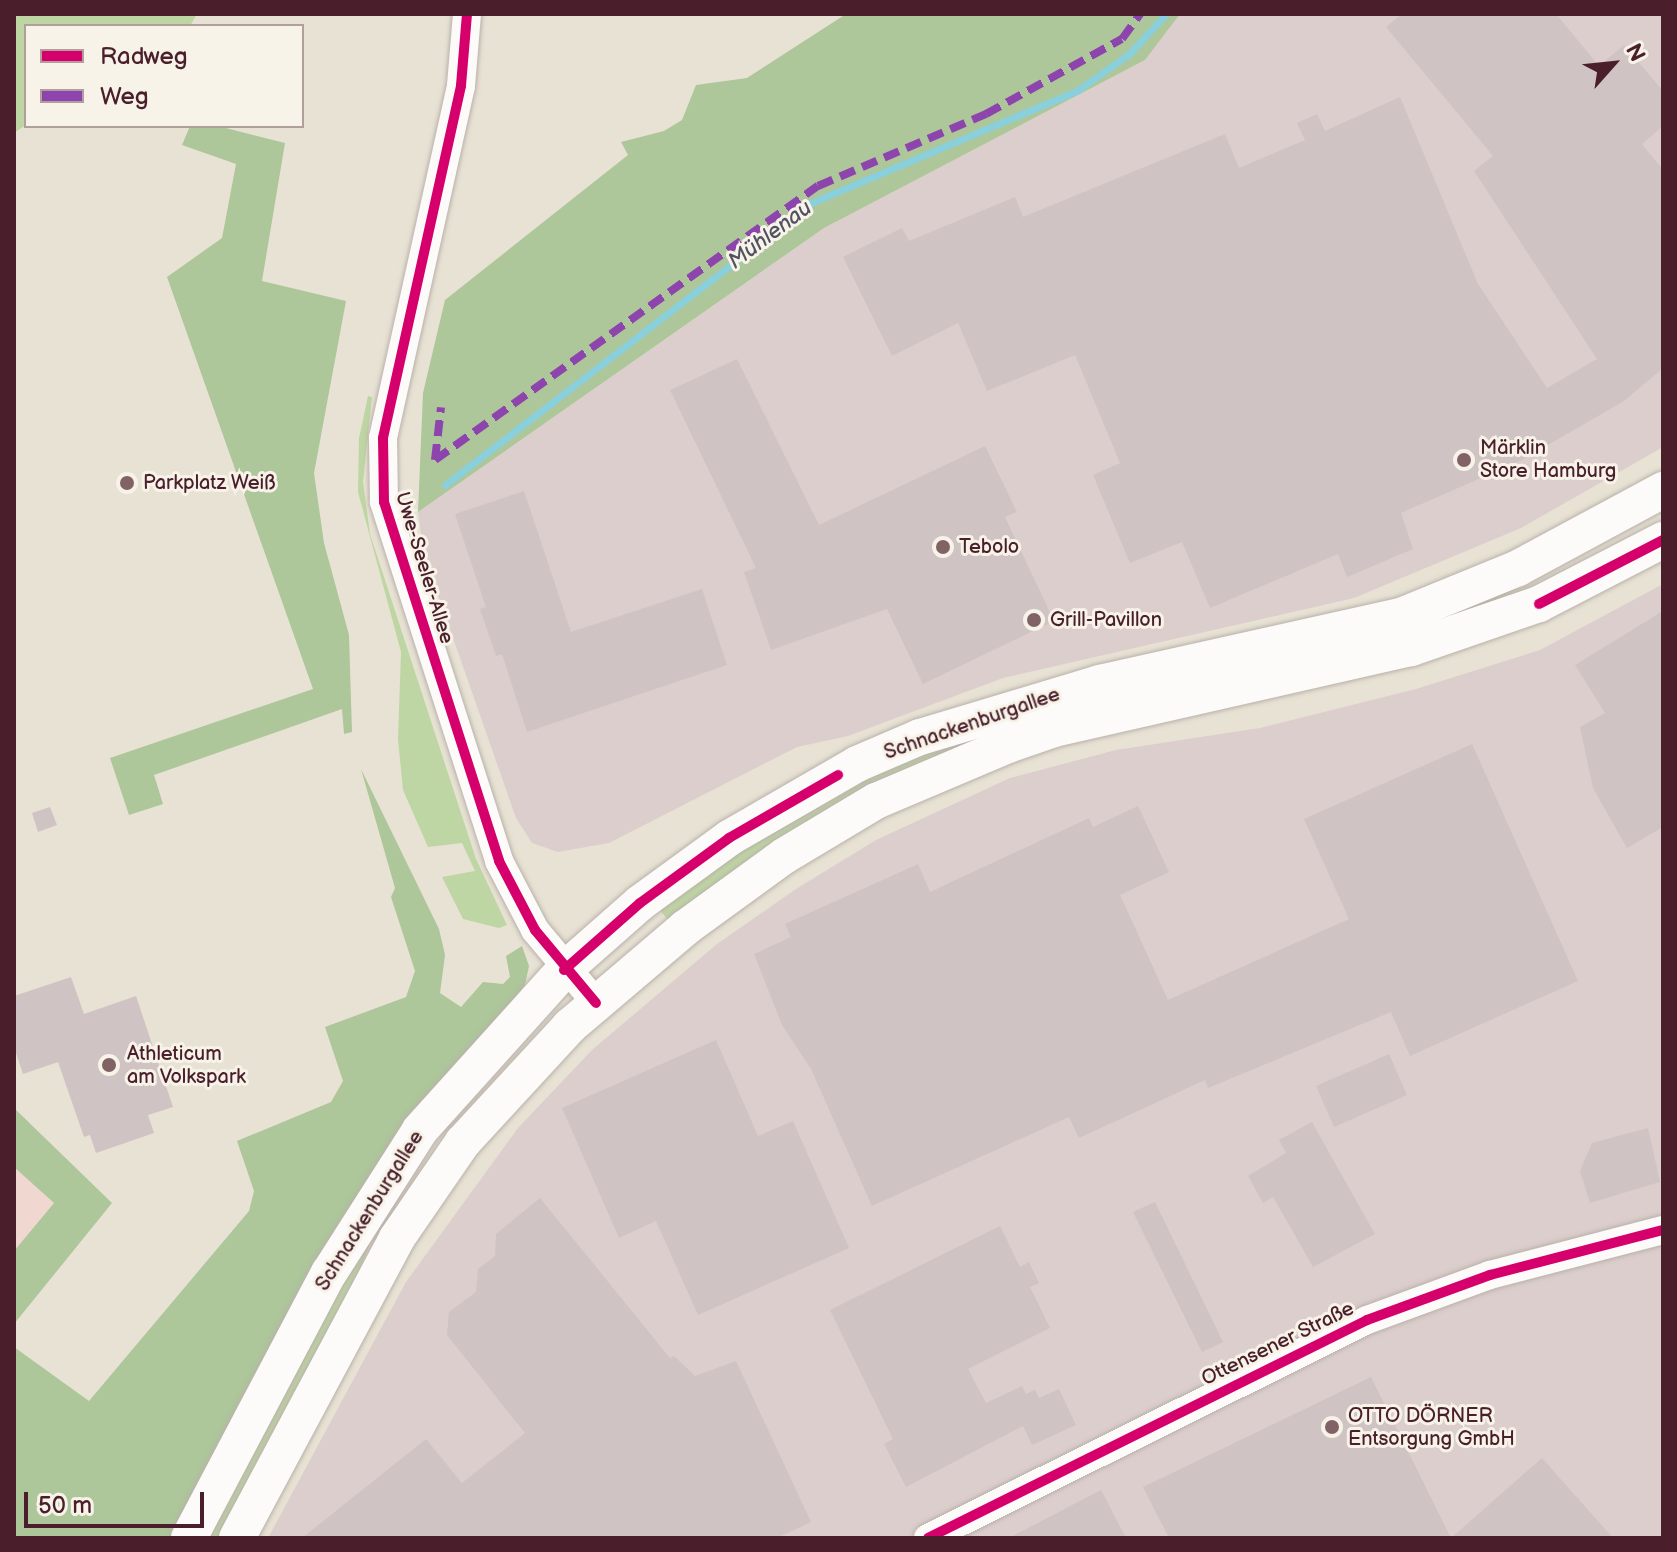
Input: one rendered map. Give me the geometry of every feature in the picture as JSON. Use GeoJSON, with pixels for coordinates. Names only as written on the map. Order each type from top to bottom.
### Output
{"type":"FeatureCollection","features":[{"type":"Feature","properties":{"kind":"main road","name":"Schnackenburgallee"},"geometry":{"type":"LineString","coordinates":[[189,1538],[268,1382],[398,1161],[433,1115],[564,970],[640,903],[729,838],[907,742],[1016,704],[1415,611],[1518,568],[1663,490]]}},
{"type":"Feature","properties":{"kind":"main road","name":"Schnackenburgallee"},"geometry":{"type":"LineString","coordinates":[[237,1538],[420,1200],[503,1093],[596,1003],[675,935],[784,856],[920,781],[1054,729],[1411,648],[1497,621],[1663,540]]}},
{"type":"Feature","properties":{"kind":"street","name":"Uwe-Seeler-Allee"},"geometry":{"type":"LineString","coordinates":[[467,14],[466,60],[389,409],[382,486],[394,542],[499,861],[535,930],[564,970],[596,1003]]}},
{"type":"Feature","properties":{"kind":"street","name":"Ottensener Straße"},"geometry":{"type":"LineString","coordinates":[[928,1538],[1367,1320],[1490,1275],[1663,1230]]}},
{"type":"Feature","properties":{"kind":"shaded area"},"geometry":{"type":"Polygon","coordinates":[[[1180,14],[1663,14],[1663,447],[1521,528],[1354,598],[1003,678],[848,736],[797,747],[609,843],[558,852],[532,843],[516,818],[424,555],[418,512],[824,228],[1145,60],[1180,14]]]}},
{"type":"Feature","properties":{"kind":"shaded area"},"geometry":{"type":"Polygon","coordinates":[[[1663,584],[1663,1538],[268,1538],[406,1282],[518,1128],[592,1050],[717,944],[796,889],[876,840],[1010,778],[1116,750],[1260,728],[1416,689],[1540,650],[1663,584]]]}},
{"type":"Feature","properties":{"kind":"shaded area"},"geometry":{"type":"Polygon","coordinates":[[[14,1167],[54,1203],[14,1251],[14,1167]]]}},
{"type":"Feature","properties":{"kind":"green space"},"geometry":{"type":"Polygon","coordinates":[[[14,14],[197,14],[191,24],[24,24],[24,126],[14,133],[14,14]]]}},
{"type":"Feature","properties":{"kind":"green space"},"geometry":{"type":"Polygon","coordinates":[[[846,14],[1180,14],[1145,60],[824,228],[418,512],[423,393],[445,300],[628,155],[621,142],[664,131],[682,120],[696,85],[747,78],[846,14]]]}},
{"type":"Feature","properties":{"kind":"green space"},"geometry":{"type":"Polygon","coordinates":[[[189,128],[226,128],[285,143],[262,281],[346,301],[314,473],[324,543],[349,635],[352,732],[344,734],[342,709],[154,775],[163,804],[129,815],[110,758],[313,689],[167,277],[222,238],[236,164],[182,145],[189,128]]]}},
{"type":"Feature","properties":{"kind":"green space"},"geometry":{"type":"Polygon","coordinates":[[[368,396],[372,397],[363,482],[370,534],[476,859],[507,925],[499,928],[463,919],[442,877],[475,871],[462,843],[428,847],[403,790],[398,739],[401,652],[358,492],[359,438],[368,396]]]}},
{"type":"Feature","properties":{"kind":"green space"},"geometry":{"type":"Polygon","coordinates":[[[1640,516],[1646,518],[1458,620],[1055,716],[916,766],[771,847],[669,921],[658,908],[737,849],[827,795],[916,754],[1031,712],[1418,624],[1478,601],[1640,516]]]}},
{"type":"Feature","properties":{"kind":"green space"},"geometry":{"type":"Polygon","coordinates":[[[361,769],[439,929],[445,955],[440,993],[461,1007],[483,982],[503,984],[510,977],[506,956],[522,946],[529,966],[525,985],[326,1249],[238,1405],[173,1538],[14,1538],[14,1347],[89,1401],[249,1211],[254,1191],[237,1141],[331,1102],[343,1081],[325,1027],[406,997],[415,971],[391,897],[395,888],[361,769]]]}},
{"type":"Feature","properties":{"kind":"green space"},"geometry":{"type":"Polygon","coordinates":[[[14,1108],[112,1203],[14,1324],[14,1251],[54,1203],[14,1167],[14,1108]]]}},
{"type":"Feature","properties":{"kind":"green space"},"geometry":{"type":"Polygon","coordinates":[[[365,1237],[372,1238],[353,1288],[226,1538],[203,1538],[365,1237]]]}},
{"type":"Feature","properties":{"kind":"building"},"geometry":{"type":"Polygon","coordinates":[[[1402,14],[1556,14],[1599,66],[1624,45],[1663,91],[1663,126],[1642,144],[1663,170],[1663,368],[1624,401],[1522,460],[1401,513],[1413,549],[1347,577],[1338,554],[1210,608],[1182,542],[1130,563],[1093,475],[1120,463],[1075,355],[987,391],[958,323],[892,356],[843,257],[902,228],[909,241],[1015,197],[1023,217],[1225,134],[1239,168],[1305,140],[1297,123],[1317,114],[1325,131],[1400,97],[1478,284],[1547,388],[1597,359],[1474,171],[1493,156],[1386,27],[1402,14]]]}},
{"type":"Feature","properties":{"kind":"building"},"geometry":{"type":"Polygon","coordinates":[[[737,359],[819,525],[985,446],[1017,512],[1005,517],[1054,621],[923,684],[887,609],[771,650],[744,572],[756,568],[670,390],[737,359]]]}},
{"type":"Feature","properties":{"kind":"building"},"geometry":{"type":"Polygon","coordinates":[[[524,491],[571,632],[702,589],[727,665],[527,732],[502,654],[496,656],[480,609],[486,607],[455,514],[524,491]]]}},
{"type":"Feature","properties":{"kind":"building"},"geometry":{"type":"Polygon","coordinates":[[[1663,611],[1663,827],[1627,848],[1593,788],[1580,727],[1605,713],[1575,665],[1663,611]]]}},
{"type":"Feature","properties":{"kind":"building"},"geometry":{"type":"Polygon","coordinates":[[[1472,744],[1578,981],[1410,1056],[1391,1012],[1208,1088],[1205,1080],[1079,1138],[1069,1117],[872,1206],[811,1069],[782,1025],[754,954],[791,937],[785,924],[918,864],[930,892],[1089,818],[1093,827],[1138,806],[1169,872],[1120,895],[1168,1000],[1349,919],[1304,819],[1472,744]]]}},
{"type":"Feature","properties":{"kind":"building"},"geometry":{"type":"Polygon","coordinates":[[[50,807],[57,825],[38,832],[32,813],[50,807]]]}},
{"type":"Feature","properties":{"kind":"building","name":"Athleticum am Volkspark"},"geometry":{"type":"Polygon","coordinates":[[[71,977],[84,1014],[136,996],[173,1107],[148,1115],[154,1133],[96,1153],[90,1135],[84,1137],[58,1062],[23,1074],[14,1047],[14,996],[71,977]]]}},
{"type":"Feature","properties":{"kind":"building"},"geometry":{"type":"Polygon","coordinates":[[[716,1040],[758,1136],[793,1121],[849,1248],[698,1315],[656,1221],[619,1238],[562,1108],[716,1040]]]}},
{"type":"Feature","properties":{"kind":"building"},"geometry":{"type":"Polygon","coordinates":[[[1389,1054],[1407,1095],[1334,1127],[1316,1086],[1389,1054]]]}},
{"type":"Feature","properties":{"kind":"building"},"geometry":{"type":"Polygon","coordinates":[[[1312,1122],[1375,1234],[1313,1267],[1273,1197],[1263,1203],[1248,1176],[1286,1153],[1279,1140],[1312,1122]]]}},
{"type":"Feature","properties":{"kind":"building"},"geometry":{"type":"Polygon","coordinates":[[[1648,1128],[1660,1182],[1590,1203],[1580,1171],[1592,1143],[1648,1128]]]}},
{"type":"Feature","properties":{"kind":"building"},"geometry":{"type":"Polygon","coordinates":[[[540,1198],[670,1358],[674,1356],[695,1376],[736,1361],[811,1522],[777,1538],[302,1538],[426,1439],[462,1483],[525,1433],[447,1335],[449,1312],[476,1292],[478,1269],[495,1256],[496,1234],[540,1198]]]}},
{"type":"Feature","properties":{"kind":"building"},"geometry":{"type":"Polygon","coordinates":[[[1155,1202],[1223,1342],[1202,1352],[1133,1212],[1155,1202]]]}},
{"type":"Feature","properties":{"kind":"building"},"geometry":{"type":"Polygon","coordinates":[[[1000,1226],[1020,1267],[1029,1262],[1039,1283],[1030,1287],[1050,1328],[968,1369],[986,1403],[1022,1386],[1026,1394],[1035,1390],[1039,1398],[1059,1389],[1076,1425],[1032,1445],[1023,1426],[906,1487],[884,1444],[893,1439],[830,1310],[1000,1226]]]}},
{"type":"Feature","properties":{"kind":"building","name":"OTTO DÖRNER Entsorgung GmbH"},"geometry":{"type":"Polygon","coordinates":[[[1371,1377],[1451,1538],[1169,1538],[1143,1487],[1371,1377]]]}},
{"type":"Feature","properties":{"kind":"building"},"geometry":{"type":"Polygon","coordinates":[[[1542,1458],[1613,1538],[1451,1538],[1542,1458]]]}},
{"type":"Feature","properties":{"kind":"building"},"geometry":{"type":"Polygon","coordinates":[[[1101,1490],[1126,1538],[1009,1538],[1101,1490]]]}},
{"type":"Feature","properties":{"kind":"waterway","name":"Mühlenau"},"geometry":{"type":"LineString","coordinates":[[445,485],[811,203],[1078,90],[1129,54],[1166,14]]}},
{"type":"Feature","properties":{"kind":"marked path"},"geometry":{"type":"LineString","coordinates":[[435,460],[818,186],[986,114],[1122,39],[1140,14]]}},
{"type":"Feature","properties":{"kind":"marked path"},"geometry":{"type":"LineString","coordinates":[[435,460],[441,407]]}},
{"type":"Feature","properties":{"kind":"cycle path"},"geometry":{"type":"LineString","coordinates":[[467,14],[461,86],[383,438],[384,502],[499,861],[535,930],[596,1003]]}},
{"type":"Feature","properties":{"kind":"cycle path"},"geometry":{"type":"LineString","coordinates":[[1539,604],[1663,540]]}},
{"type":"Feature","properties":{"kind":"cycle path"},"geometry":{"type":"LineString","coordinates":[[564,970],[640,903],[729,838],[838,775]]}},
{"type":"Feature","properties":{"kind":"cycle path"},"geometry":{"type":"LineString","coordinates":[[928,1538],[1367,1320],[1490,1275],[1663,1230]]}},
{"type":"Feature","properties":{"kind":"place","name":"Märklin Store Hamburg"},"geometry":{"type":"Point","coordinates":[1464,460]}},
{"type":"Feature","properties":{"kind":"place","name":"Parkplatz Weiß"},"geometry":{"type":"Point","coordinates":[127,483]}},
{"type":"Feature","properties":{"kind":"place","name":"Tebolo"},"geometry":{"type":"Point","coordinates":[943,547]}},
{"type":"Feature","properties":{"kind":"place","name":"Grill-Pavillon"},"geometry":{"type":"Point","coordinates":[1034,620]}},
{"type":"Feature","properties":{"kind":"place","name":"Athleticum am Volkspark"},"geometry":{"type":"Point","coordinates":[109,1065]}},
{"type":"Feature","properties":{"kind":"place","name":"OTTO DÖRNER Entsorgung GmbH"},"geometry":{"type":"Point","coordinates":[1332,1427]}}]}
